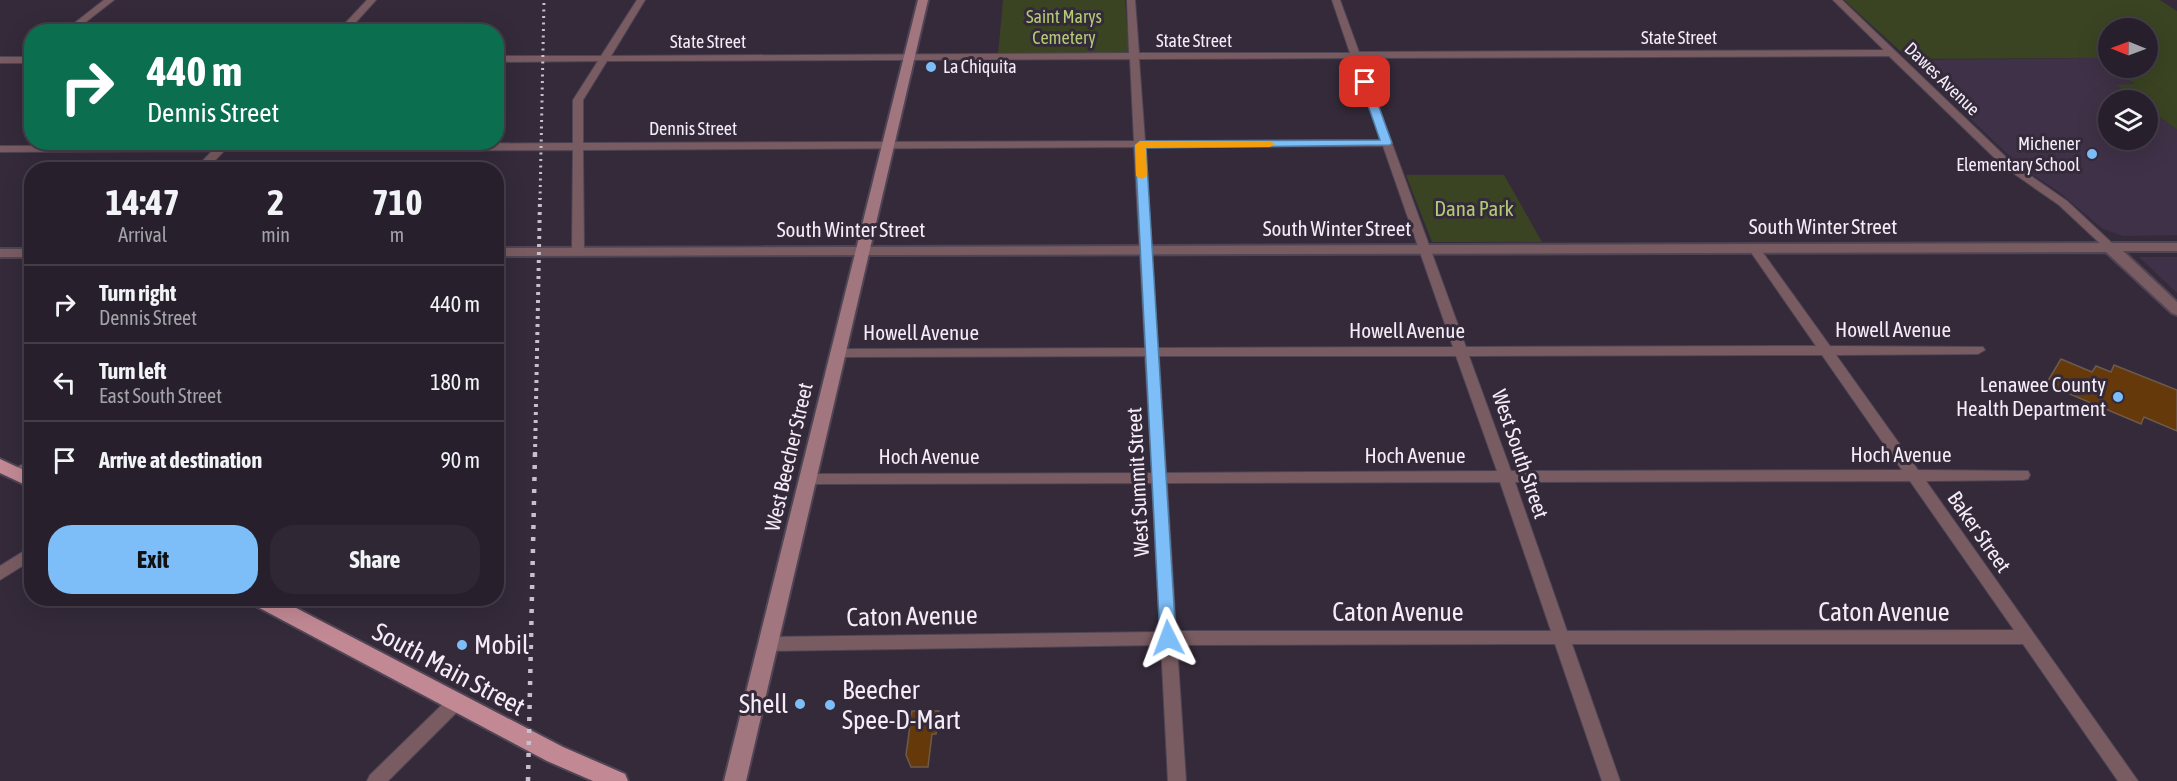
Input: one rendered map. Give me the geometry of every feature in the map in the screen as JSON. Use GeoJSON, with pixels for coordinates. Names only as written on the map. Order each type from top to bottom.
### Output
{"type":"FeatureCollection","features":[{"type":"Feature","properties":{"kind":"main road","name":"West Beecher Street"},"geometry":{"type":"LineString","coordinates":[[735,781],[923,0]]}},
{"type":"Feature","properties":{"kind":"main road","name":"South Main Street"},"geometry":{"type":"LineString","coordinates":[[274,606],[555,754],[617,781]]}},
{"type":"Feature","properties":{"kind":"street"},"geometry":{"type":"LineString","coordinates":[[78,24],[110,0]]}},
{"type":"Feature","properties":{"kind":"street"},"geometry":{"type":"LineString","coordinates":[[348,24],[372,0]]}},
{"type":"Feature","properties":{"kind":"street"},"geometry":{"type":"LineString","coordinates":[[578,252],[578,100],[641,0]]}},
{"type":"Feature","properties":{"kind":"street","name":"West Summit Street"},"geometry":{"type":"LineString","coordinates":[[1131,0],[1177,781]]}},
{"type":"Feature","properties":{"kind":"street","name":"West South Street"},"geometry":{"type":"LineString","coordinates":[[1336,0],[1462,351],[1611,781]]}},
{"type":"Feature","properties":{"kind":"street","name":"Dawes Avenue"},"geometry":{"type":"LineString","coordinates":[[1836,0],[2007,164],[2063,203],[2110,247]]}},
{"type":"Feature","properties":{"kind":"street","name":"State Street"},"geometry":{"type":"LineString","coordinates":[[504,59],[1891,53]]}},
{"type":"Feature","properties":{"kind":"street"},"geometry":{"type":"LineString","coordinates":[[0,60],[24,59]]}},
{"type":"Feature","properties":{"kind":"street","name":"Dennis Street"},"geometry":{"type":"LineString","coordinates":[[504,146],[1387,143]]}},
{"type":"Feature","properties":{"kind":"street","name":"Dennis Street"},"geometry":{"type":"LineString","coordinates":[[0,149],[24,149]]}},
{"type":"Feature","properties":{"kind":"street"},"geometry":{"type":"LineString","coordinates":[[207,162],[219,150]]}},
{"type":"Feature","properties":{"kind":"street"},"geometry":{"type":"LineString","coordinates":[[2110,247],[2177,310]]}},
{"type":"Feature","properties":{"kind":"street","name":"South Winter Street"},"geometry":{"type":"LineString","coordinates":[[504,252],[2177,247]]}},
{"type":"Feature","properties":{"kind":"street","name":"Baker Street"},"geometry":{"type":"LineString","coordinates":[[1754,248],[2129,781]]}},
{"type":"Feature","properties":{"kind":"street"},"geometry":{"type":"LineString","coordinates":[[0,253],[24,254]]}},
{"type":"Feature","properties":{"kind":"street","name":"Howell Avenue"},"geometry":{"type":"LineString","coordinates":[[837,353],[1978,350]]}},
{"type":"Feature","properties":{"kind":"street","name":"Hoch Avenue"},"geometry":{"type":"LineString","coordinates":[[807,479],[2024,475]]}},
{"type":"Feature","properties":{"kind":"street"},"geometry":{"type":"LineString","coordinates":[[0,574],[24,558]]}},
{"type":"Feature","properties":{"kind":"street","name":"Caton Avenue"},"geometry":{"type":"LineString","coordinates":[[768,644],[1168,638],[2028,637]]}},
{"type":"Feature","properties":{"kind":"street"},"geometry":{"type":"LineString","coordinates":[[376,781],[457,701]]}},
{"type":"Feature","properties":{"kind":"shaded area","name":"Michener Elementary School"},"geometry":{"type":"Polygon","coordinates":[[[2098,58],[2098,78],[2126,78],[2136,85],[2117,85],[2124,90],[2098,90],[2098,150],[2158,150],[2158,116],[2177,130],[2177,235],[2123,236],[2103,229],[2059,192],[2021,167],[1909,60],[2098,58]]]}},
{"type":"Feature","properties":{"kind":"shaded area"},"geometry":{"type":"Polygon","coordinates":[[[2139,257],[2177,257],[2177,293],[2139,257]]]}},
{"type":"Feature","properties":{"kind":"green space","name":"Saint Marys Cemetery"},"geometry":{"type":"Polygon","coordinates":[[[1003,0],[1125,0],[1129,54],[998,54],[1003,0]]]}},
{"type":"Feature","properties":{"kind":"green space"},"geometry":{"type":"Polygon","coordinates":[[[1844,0],[2160,0],[2177,11],[2177,130],[2158,116],[2158,90],[2123,90],[2116,85],[2135,84],[2126,78],[2158,78],[2158,18],[2098,18],[2098,58],[1909,59],[1844,0]]]}},
{"type":"Feature","properties":{"kind":"green space","name":"Dana Park"},"geometry":{"type":"Polygon","coordinates":[[[1406,175],[1504,175],[1542,242],[1432,242],[1406,175]]]}},
{"type":"Feature","properties":{"kind":"building"},"geometry":{"type":"Polygon","coordinates":[[[2061,359],[2092,372],[2096,366],[2111,372],[2114,365],[2177,390],[2177,431],[2144,417],[2141,424],[2046,384],[2061,359]]]}},
{"type":"Feature","properties":{"kind":"building"},"geometry":{"type":"Polygon","coordinates":[[[912,711],[939,711],[936,734],[932,734],[928,767],[911,767],[906,755],[912,711]]]}},
{"type":"Feature","properties":{"kind":"railway"},"geometry":{"type":"LineString","coordinates":[[540,200],[544,0]]}},
{"type":"Feature","properties":{"kind":"railway"},"geometry":{"type":"LineString","coordinates":[[535,455],[540,198]]}},
{"type":"Feature","properties":{"kind":"railway"},"geometry":{"type":"LineString","coordinates":[[528,781],[535,453]]}},
{"type":"Feature","properties":{"kind":"slow traffic"},"geometry":{"type":"LineString","coordinates":[[1142,176],[1140,145],[1270,144]]}},
{"type":"Feature","properties":{"kind":"place","name":"La Chiquita"},"geometry":{"type":"Point","coordinates":[931,67]}},
{"type":"Feature","properties":{"kind":"place","name":"Michener Elementary School"},"geometry":{"type":"Point","coordinates":[2092,154]}},
{"type":"Feature","properties":{"kind":"place","name":"Lenawee County Health Department"},"geometry":{"type":"Point","coordinates":[2118,397]}},
{"type":"Feature","properties":{"kind":"place","name":"Mobil"},"geometry":{"type":"Point","coordinates":[462,645]}},
{"type":"Feature","properties":{"kind":"place","name":"Shell"},"geometry":{"type":"Point","coordinates":[800,704]}},
{"type":"Feature","properties":{"kind":"place","name":"Beecher Spee-D-Mart"},"geometry":{"type":"Point","coordinates":[830,705]}},
{"type":"Feature","properties":{"kind":"route"},"geometry":{"type":"LineString","coordinates":[[1168,638],[1140,145],[1387,143],[1365,82]]}}]}
